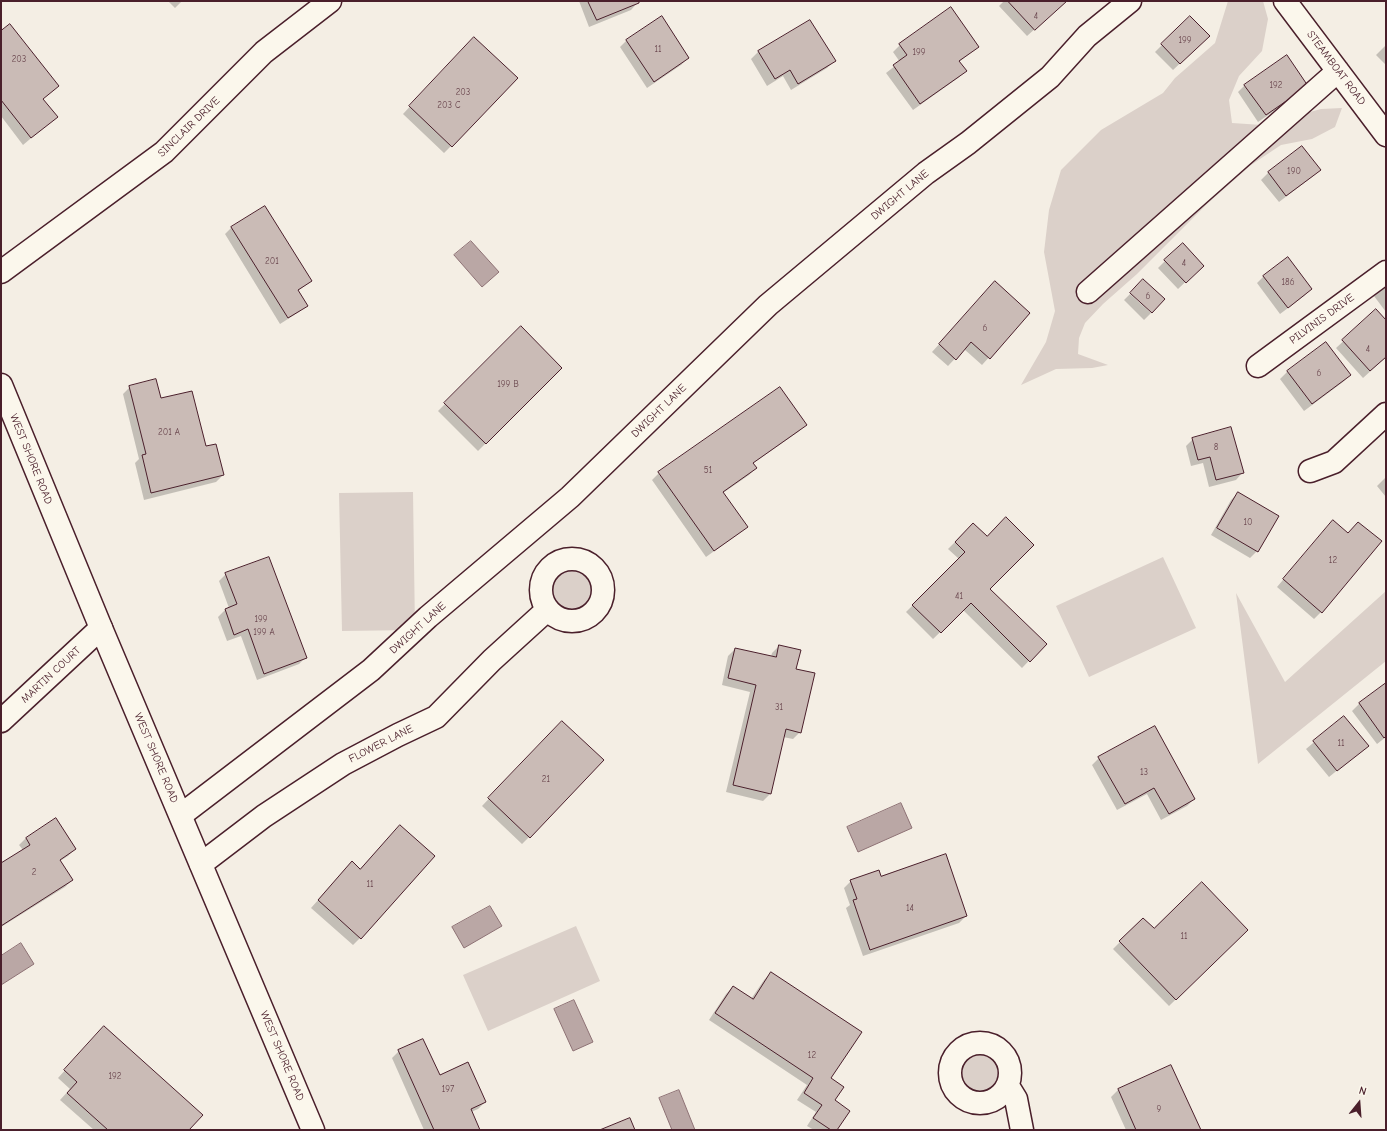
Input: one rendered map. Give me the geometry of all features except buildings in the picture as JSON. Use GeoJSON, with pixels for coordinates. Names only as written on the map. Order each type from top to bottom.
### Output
{"type":"FeatureCollection","features":[{"type":"Feature","properties":{"kind":"street","name":"SINCLAIR DRIVE"},"geometry":{"type":"LineString","coordinates":[[1,272],[164,152],[264,52],[330,1]]}},
{"type":"Feature","properties":{"kind":"street","name":"DWIGHT LANE"},"geometry":{"type":"LineString","coordinates":[[181,815],[371,670],[428,618],[570,497],[768,305],[926,173],[968,143],[1050,77],[1087,36],[1130,1]]}},
{"type":"Feature","properties":{"kind":"street","name":"STEAMBOAT ROAD"},"geometry":{"type":"LineString","coordinates":[[1285,1],[1386,135]]}},
{"type":"Feature","properties":{"kind":"street"},"geometry":{"type":"LineString","coordinates":[[1088,292],[1338,71]]}},
{"type":"Feature","properties":{"kind":"street","name":"PILVINIS DRIVE"},"geometry":{"type":"LineString","coordinates":[[1258,366],[1386,272]]}},
{"type":"Feature","properties":{"kind":"street","name":"WEST SHORE ROAD"},"geometry":{"type":"LineString","coordinates":[[1,385],[101,628],[313,1130]]}},
{"type":"Feature","properties":{"kind":"street"},"geometry":{"type":"LineString","coordinates":[[1310,471],[1334,462],[1386,414]]}},
{"type":"Feature","properties":{"kind":"street","name":"FLOWER LANE"},"geometry":{"type":"LineString","coordinates":[[201,864],[264,816],[343,764],[436,717],[492,660],[548,610]]}},
{"type":"Feature","properties":{"kind":"street","name":"MARTIN COURT"},"geometry":{"type":"LineString","coordinates":[[1,721],[101,628]]}},
{"type":"Feature","properties":{"kind":"street"},"geometry":{"type":"LineString","coordinates":[[1008,1086],[1016,1099],[1022,1130]]}},
{"type":"Feature","properties":{"kind":"shaded area"},"geometry":{"type":"Polygon","coordinates":[[[1228,1],[1263,1],[1268,19],[1262,51],[1239,76],[1229,100],[1232,123],[1262,125],[1321,109],[1342,108],[1335,127],[1312,139],[1281,145],[1251,165],[1208,203],[1137,274],[1103,304],[1085,323],[1079,338],[1078,354],[1108,365],[1092,368],[1056,369],[1021,385],[1046,342],[1055,311],[1044,252],[1049,210],[1061,170],[1101,130],[1163,93],[1175,78],[1215,43],[1228,1]]]}},
{"type":"Feature","properties":{"kind":"shaded area"},"geometry":{"type":"Polygon","coordinates":[[[471,241],[499,272],[482,287],[454,255],[471,241]]]}},
{"type":"Feature","properties":{"kind":"shaded area"},"geometry":{"type":"Polygon","coordinates":[[[413,492],[415,630],[342,631],[339,493],[413,492]]]}},
{"type":"Feature","properties":{"kind":"shaded area"},"geometry":{"type":"Polygon","coordinates":[[[1163,557],[1196,628],[1089,677],[1056,606],[1163,557]]]}},
{"type":"Feature","properties":{"kind":"shaded area"},"geometry":{"type":"Polygon","coordinates":[[[566,567],[576,567],[584,571],[590,577],[594,585],[594,595],[590,603],[584,609],[576,613],[566,613],[558,609],[552,603],[548,595],[548,585],[552,577],[558,571],[566,567]]]}},
{"type":"Feature","properties":{"kind":"shaded area"},"geometry":{"type":"Polygon","coordinates":[[[1386,591],[1386,661],[1258,764],[1236,593],[1285,682],[1386,591]]]}},
{"type":"Feature","properties":{"kind":"shaded area"},"geometry":{"type":"Polygon","coordinates":[[[901,803],[912,828],[858,852],[847,827],[901,803]]]}},
{"type":"Feature","properties":{"kind":"shaded area"},"geometry":{"type":"Polygon","coordinates":[[[490,906],[502,926],[464,948],[452,927],[490,906]]]}},
{"type":"Feature","properties":{"kind":"shaded area"},"geometry":{"type":"Polygon","coordinates":[[[576,926],[600,981],[488,1031],[463,975],[576,926]]]}},
{"type":"Feature","properties":{"kind":"shaded area"},"geometry":{"type":"Polygon","coordinates":[[[21,943],[34,964],[1,985],[1,956],[21,943]]]}},
{"type":"Feature","properties":{"kind":"shaded area"},"geometry":{"type":"Polygon","coordinates":[[[574,1000],[593,1042],[573,1051],[554,1009],[574,1000]]]}},
{"type":"Feature","properties":{"kind":"shaded area"},"geometry":{"type":"Polygon","coordinates":[[[976,1051],[986,1051],[994,1055],[1000,1061],[1004,1069],[1004,1079],[1000,1087],[994,1093],[986,1097],[976,1097],[968,1093],[962,1087],[958,1079],[958,1069],[962,1061],[968,1055],[976,1051]]]}},
{"type":"Feature","properties":{"kind":"shaded area"},"geometry":{"type":"Polygon","coordinates":[[[679,1090],[695,1130],[672,1130],[659,1098],[679,1090]]]}}]}
